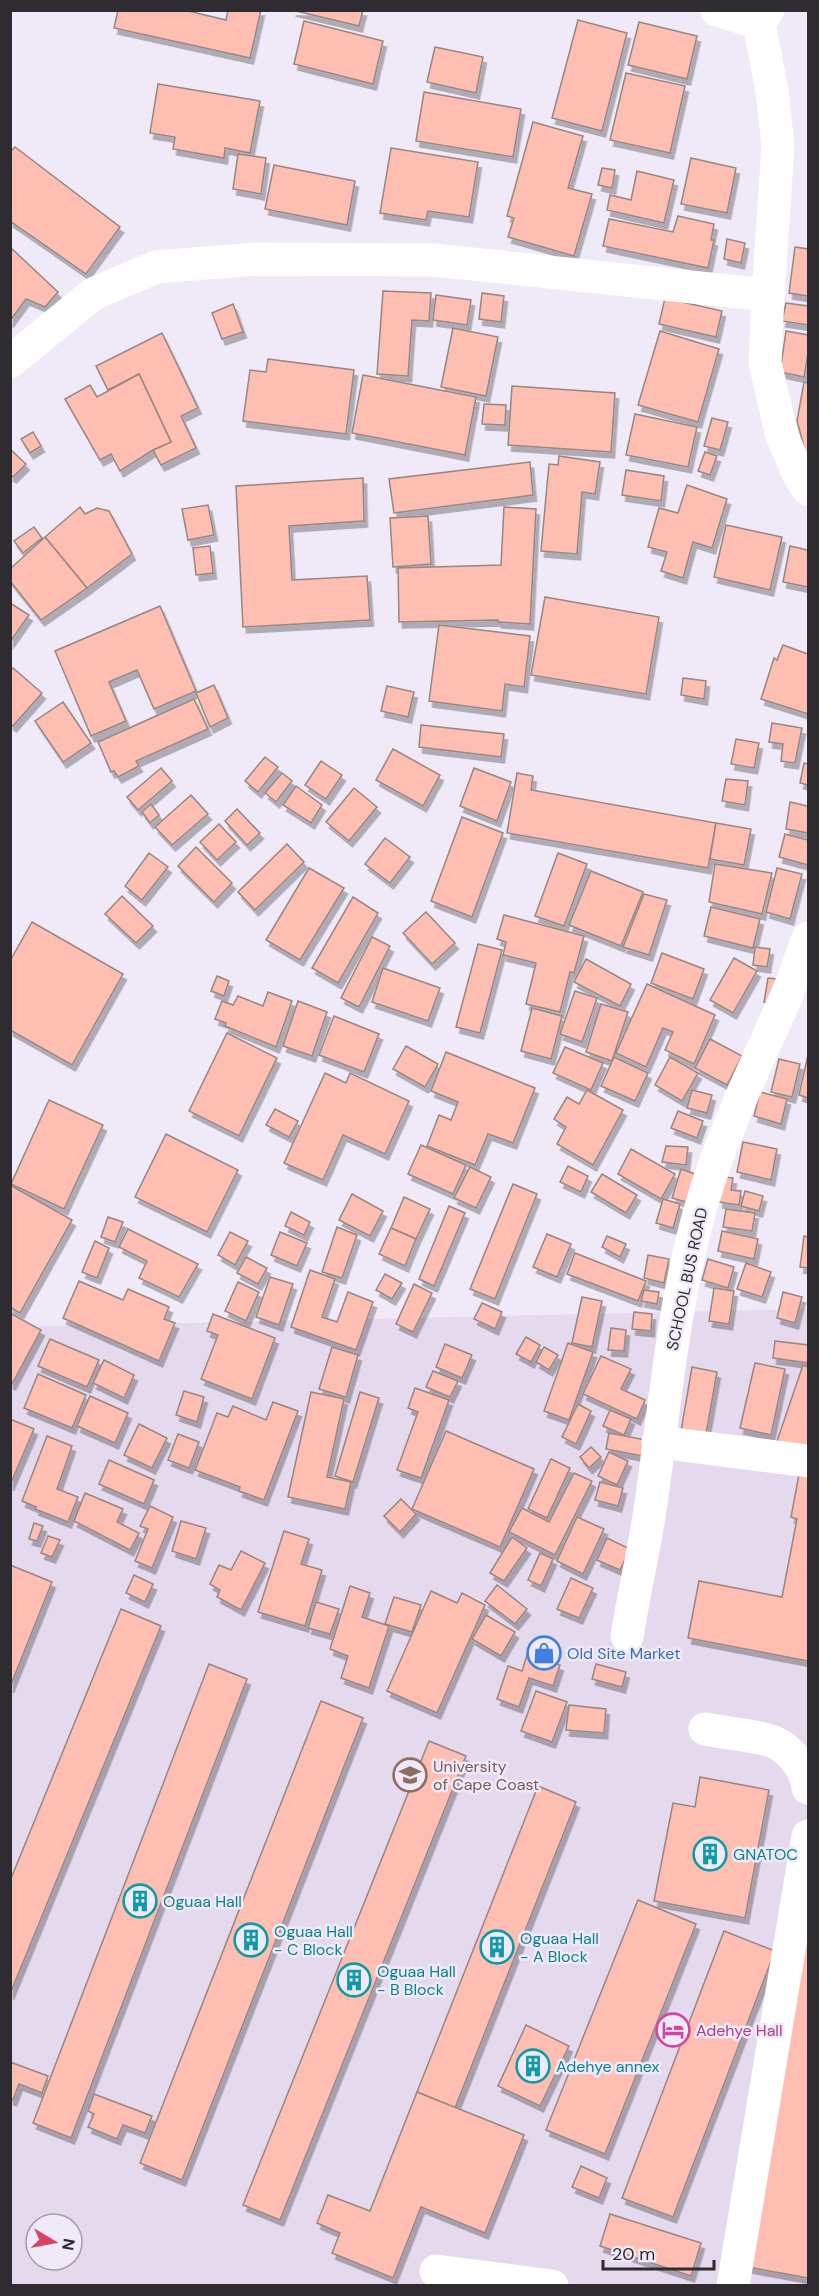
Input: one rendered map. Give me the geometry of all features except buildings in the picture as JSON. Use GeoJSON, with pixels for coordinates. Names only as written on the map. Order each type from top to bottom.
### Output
{"type":"FeatureCollection","features":[{"type":"Feature","properties":{"kind":"street"},"geometry":{"type":"LineString","coordinates":[[717,10],[764,17],[778,146],[765,363],[782,436],[799,475],[808,489]]}},
{"type":"Feature","properties":{"kind":"street"},"geometry":{"type":"LineString","coordinates":[[10,362],[93,294],[156,267],[255,259],[434,260],[768,295]]}},
{"type":"Feature","properties":{"kind":"street","name":"SCHOOL BUS ROAD"},"geometry":{"type":"LineString","coordinates":[[627,1636],[653,1490],[680,1297],[703,1200],[768,1035],[787,996],[808,938]]}},
{"type":"Feature","properties":{"kind":"street"},"geometry":{"type":"LineString","coordinates":[[658,1442],[808,1461]]}},
{"type":"Feature","properties":{"kind":"street"},"geometry":{"type":"LineString","coordinates":[[705,1729],[775,1742],[799,1763],[807,1779],[808,1788]]}},
{"type":"Feature","properties":{"kind":"street"},"geometry":{"type":"LineString","coordinates":[[733,2286],[808,1836]]}},
{"type":"Feature","properties":{"kind":"street"},"geometry":{"type":"LineString","coordinates":[[436,2271],[552,2286]]}},
{"type":"Feature","properties":{"kind":"shaded area","name":"University of Cape Coast"},"geometry":{"type":"Polygon","coordinates":[[[808,1309],[808,2285],[11,2285],[10,1327],[808,1309]]]}},
{"type":"Feature","properties":{"kind":"place","name":"Old Site Market"},"geometry":{"type":"Point","coordinates":[544,1653]}},
{"type":"Feature","properties":{"kind":"place","name":"University of Cape Coast"},"geometry":{"type":"Point","coordinates":[410,1775]}},
{"type":"Feature","properties":{"kind":"place","name":"GNATOC"},"geometry":{"type":"Point","coordinates":[710,1854]}},
{"type":"Feature","properties":{"kind":"place","name":"Oguaa Hall"},"geometry":{"type":"Point","coordinates":[140,1901]}},
{"type":"Feature","properties":{"kind":"place","name":"Oguaa Hall - C Block"},"geometry":{"type":"Point","coordinates":[251,1940]}},
{"type":"Feature","properties":{"kind":"place","name":"Oguaa Hall - A Block"},"geometry":{"type":"Point","coordinates":[497,1947]}},
{"type":"Feature","properties":{"kind":"place","name":"Oguaa Hall - B Block"},"geometry":{"type":"Point","coordinates":[354,1980]}},
{"type":"Feature","properties":{"kind":"place","name":"Adehye Hall"},"geometry":{"type":"Point","coordinates":[673,2030]}},
{"type":"Feature","properties":{"kind":"place","name":"Adehye annex"},"geometry":{"type":"Point","coordinates":[533,2066]}}]}
